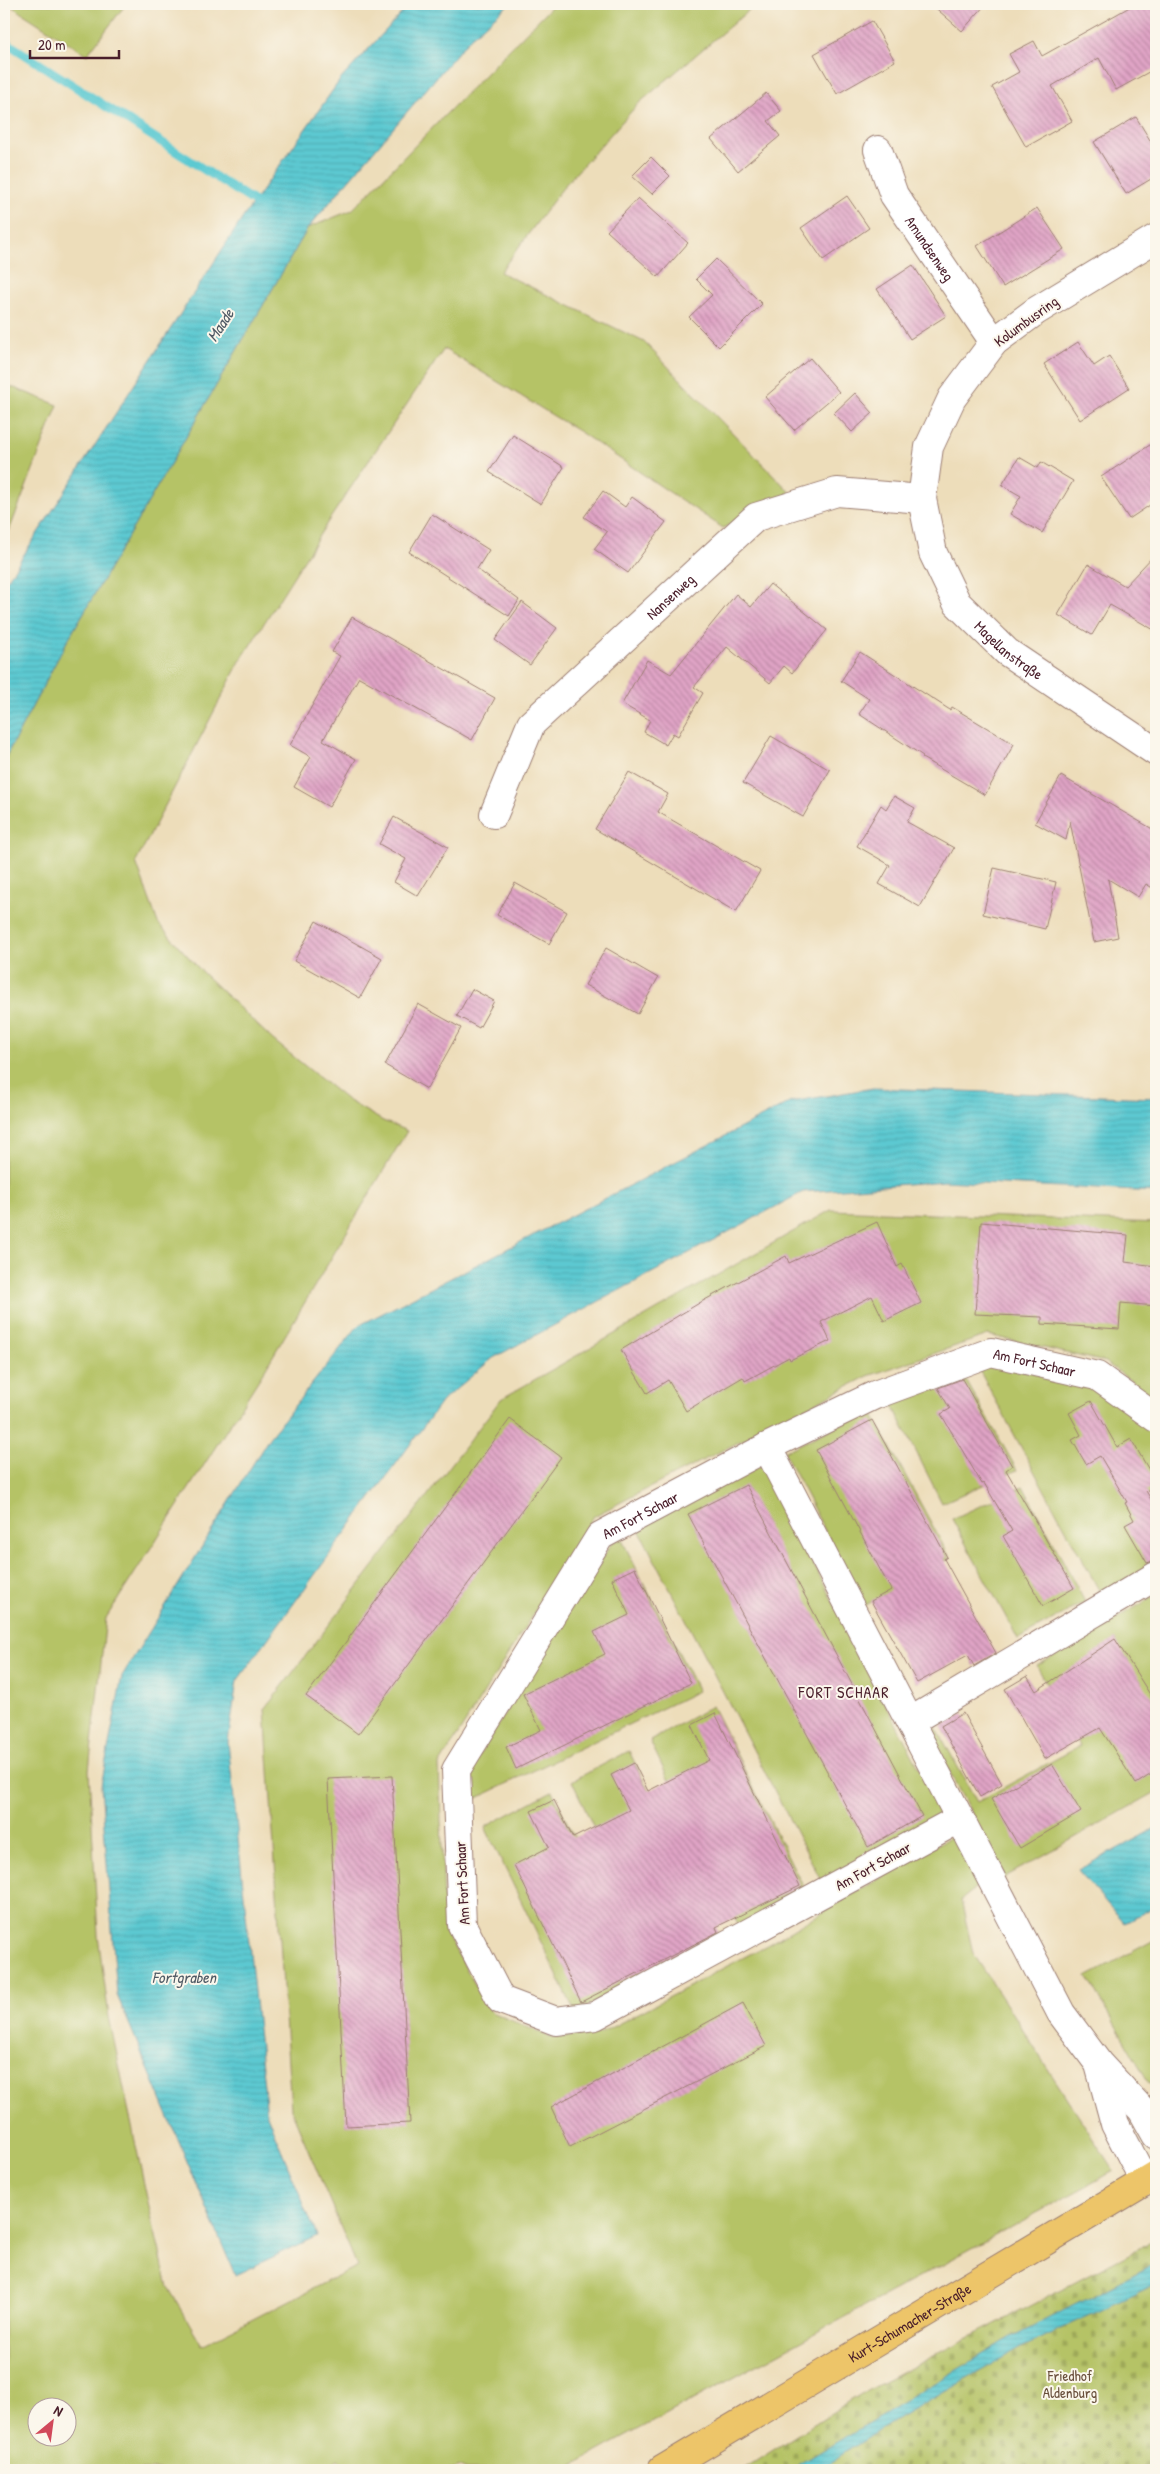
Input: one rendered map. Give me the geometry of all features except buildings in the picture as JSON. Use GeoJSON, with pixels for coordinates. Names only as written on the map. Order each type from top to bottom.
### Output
{"type":"FeatureCollection","features":[{"type":"Feature","properties":{"kind":"main road","name":"Kurt-Schumacher-Straße"},"geometry":{"type":"LineString","coordinates":[[662,2470],[1151,2178]]}},
{"type":"Feature","properties":{"kind":"street","name":"Amundsenweg"},"geometry":{"type":"LineString","coordinates":[[878,150],[894,195],[994,342]]}},
{"type":"Feature","properties":{"kind":"street","name":"Kolumbusring"},"geometry":{"type":"LineString","coordinates":[[922,499],[929,447],[952,398],[994,342],[1036,312],[1156,238]]}},
{"type":"Feature","properties":{"kind":"street","name":"Nansenweg"},"geometry":{"type":"LineString","coordinates":[[494,814],[531,724],[756,517],[837,492],[922,499]]}},
{"type":"Feature","properties":{"kind":"street","name":"Magellanstraße"},"geometry":{"type":"LineString","coordinates":[[922,499],[932,553],[957,603],[1007,652],[1156,752]]}},
{"type":"Feature","properties":{"kind":"street","name":"Am Fort Schaar"},"geometry":{"type":"LineString","coordinates":[[959,1819],[596,2016],[556,2021],[501,2000],[462,1925],[456,1770],[600,1536],[767,1447],[875,1395],[991,1352],[1097,1376],[1156,1418]]}},
{"type":"Feature","properties":{"kind":"street"},"geometry":{"type":"LineString","coordinates":[[767,1447],[1061,2013],[1099,2064],[1142,2110],[1156,2134]]}},
{"type":"Feature","properties":{"kind":"street"},"geometry":{"type":"LineString","coordinates":[[911,1721],[1156,1576]]}},
{"type":"Feature","properties":{"kind":"street"},"geometry":{"type":"LineString","coordinates":[[1099,2064],[1115,2124],[1151,2178]]}},
{"type":"Feature","properties":{"kind":"green space"},"geometry":{"type":"Polygon","coordinates":[[[8,4],[126,4],[87,55],[8,4]]]}},
{"type":"Feature","properties":{"kind":"green space"},"geometry":{"type":"Polygon","coordinates":[[[554,4],[756,4],[638,104],[565,185],[500,272],[644,342],[791,493],[723,528],[580,432],[444,349],[329,520],[239,663],[136,862],[158,923],[204,974],[273,1040],[347,1100],[383,1121],[407,1131],[261,1376],[106,1618],[89,1770],[98,1936],[109,2017],[148,2203],[168,2287],[202,2345],[357,2266],[291,2109],[265,1709],[501,1399],[831,1210],[1156,1223],[1156,1399],[1105,1362],[988,1335],[868,1376],[594,1516],[439,1765],[445,1932],[491,2012],[553,2038],[601,2033],[767,1945],[955,1834],[980,1885],[961,1900],[973,1953],[1114,2171],[564,2470],[466,2470],[460,2467],[452,2470],[348,2470],[338,2460],[325,2470],[4,2470],[4,760],[66,643],[308,228],[352,210],[554,4]]]}},
{"type":"Feature","properties":{"kind":"green space"},"geometry":{"type":"Polygon","coordinates":[[[4,384],[58,405],[4,544],[4,384]]]}},
{"type":"Feature","properties":{"kind":"green space"},"geometry":{"type":"Polygon","coordinates":[[[993,1363],[1092,1387],[1148,1425],[1156,1441],[1156,1563],[1101,1594],[978,1368],[993,1363]]]}},
{"type":"Feature","properties":{"kind":"green space"},"geometry":{"type":"Polygon","coordinates":[[[960,1370],[1017,1470],[942,1503],[890,1400],[960,1370]]]}},
{"type":"Feature","properties":{"kind":"green space"},"geometry":{"type":"Polygon","coordinates":[[[870,1410],[950,1558],[864,1606],[784,1452],[870,1410]]]}},
{"type":"Feature","properties":{"kind":"green space"},"geometry":{"type":"Polygon","coordinates":[[[762,1465],[944,1816],[822,1882],[638,1528],[762,1465]]]}},
{"type":"Feature","properties":{"kind":"green space"},"geometry":{"type":"Polygon","coordinates":[[[1023,1486],[1085,1602],[1018,1639],[952,1519],[1023,1486]]]}},
{"type":"Feature","properties":{"kind":"green space"},"geometry":{"type":"Polygon","coordinates":[[[621,1538],[698,1691],[473,1800],[472,1767],[612,1542],[621,1538]]]}},
{"type":"Feature","properties":{"kind":"green space"},"geometry":{"type":"Polygon","coordinates":[[[1156,1595],[1156,1792],[1005,1877],[924,1724],[932,1720],[977,1802],[1080,1746],[1037,1666],[1156,1595]]]}},
{"type":"Feature","properties":{"kind":"green space"},"geometry":{"type":"Polygon","coordinates":[[[712,1706],[805,1890],[739,1926],[650,1741],[712,1706]]]}},
{"type":"Feature","properties":{"kind":"green space"},"geometry":{"type":"Polygon","coordinates":[[[629,1751],[721,1941],[661,1972],[572,1781],[629,1751]]]}},
{"type":"Feature","properties":{"kind":"green space"},"geometry":{"type":"Polygon","coordinates":[[[552,1791],[643,1979],[575,2012],[485,1827],[552,1791]]]}},
{"type":"Feature","properties":{"kind":"green space"},"geometry":{"type":"Polygon","coordinates":[[[1156,1939],[1156,2082],[1149,2083],[1087,1976],[1156,1939]]]}},
{"type":"Feature","properties":{"kind":"green space","name":"Friedhof Aldenburg"},"geometry":{"type":"Polygon","coordinates":[[[1156,2240],[1156,2470],[742,2470],[861,2394],[1156,2240]]]}},
{"type":"Feature","properties":{"kind":"water","name":"Maade"},"geometry":{"type":"Polygon","coordinates":[[[410,4],[509,4],[470,38],[308,228],[66,643],[4,760],[4,585],[244,216],[340,80],[410,4]]]}},
{"type":"Feature","properties":{"kind":"water","name":"Fortgraben"},"geometry":{"type":"Polygon","coordinates":[[[873,1088],[1156,1098],[1156,1192],[945,1181],[803,1192],[493,1358],[442,1401],[237,1681],[228,1742],[267,2115],[317,2236],[235,2275],[117,1995],[101,1786],[122,1676],[269,1438],[358,1326],[791,1102],[873,1088]]]}},
{"type":"Feature","properties":{"kind":"water"},"geometry":{"type":"Polygon","coordinates":[[[1156,1828],[1156,1906],[1124,1923],[1078,1870],[1156,1828]]]}},
{"type":"Feature","properties":{"kind":"water"},"geometry":{"type":"Polygon","coordinates":[[[1156,2263],[1156,2284],[1019,2349],[896,2420],[818,2470],[790,2470],[1010,2338],[1156,2263]]]}},
{"type":"Feature","properties":{"kind":"waterway"},"geometry":{"type":"LineString","coordinates":[[4,41],[264,208]]}},
{"type":"Feature","properties":{"kind":"district","name":"FORT SCHAAR"},"geometry":{"type":"Point","coordinates":[844,1692]}}]}
